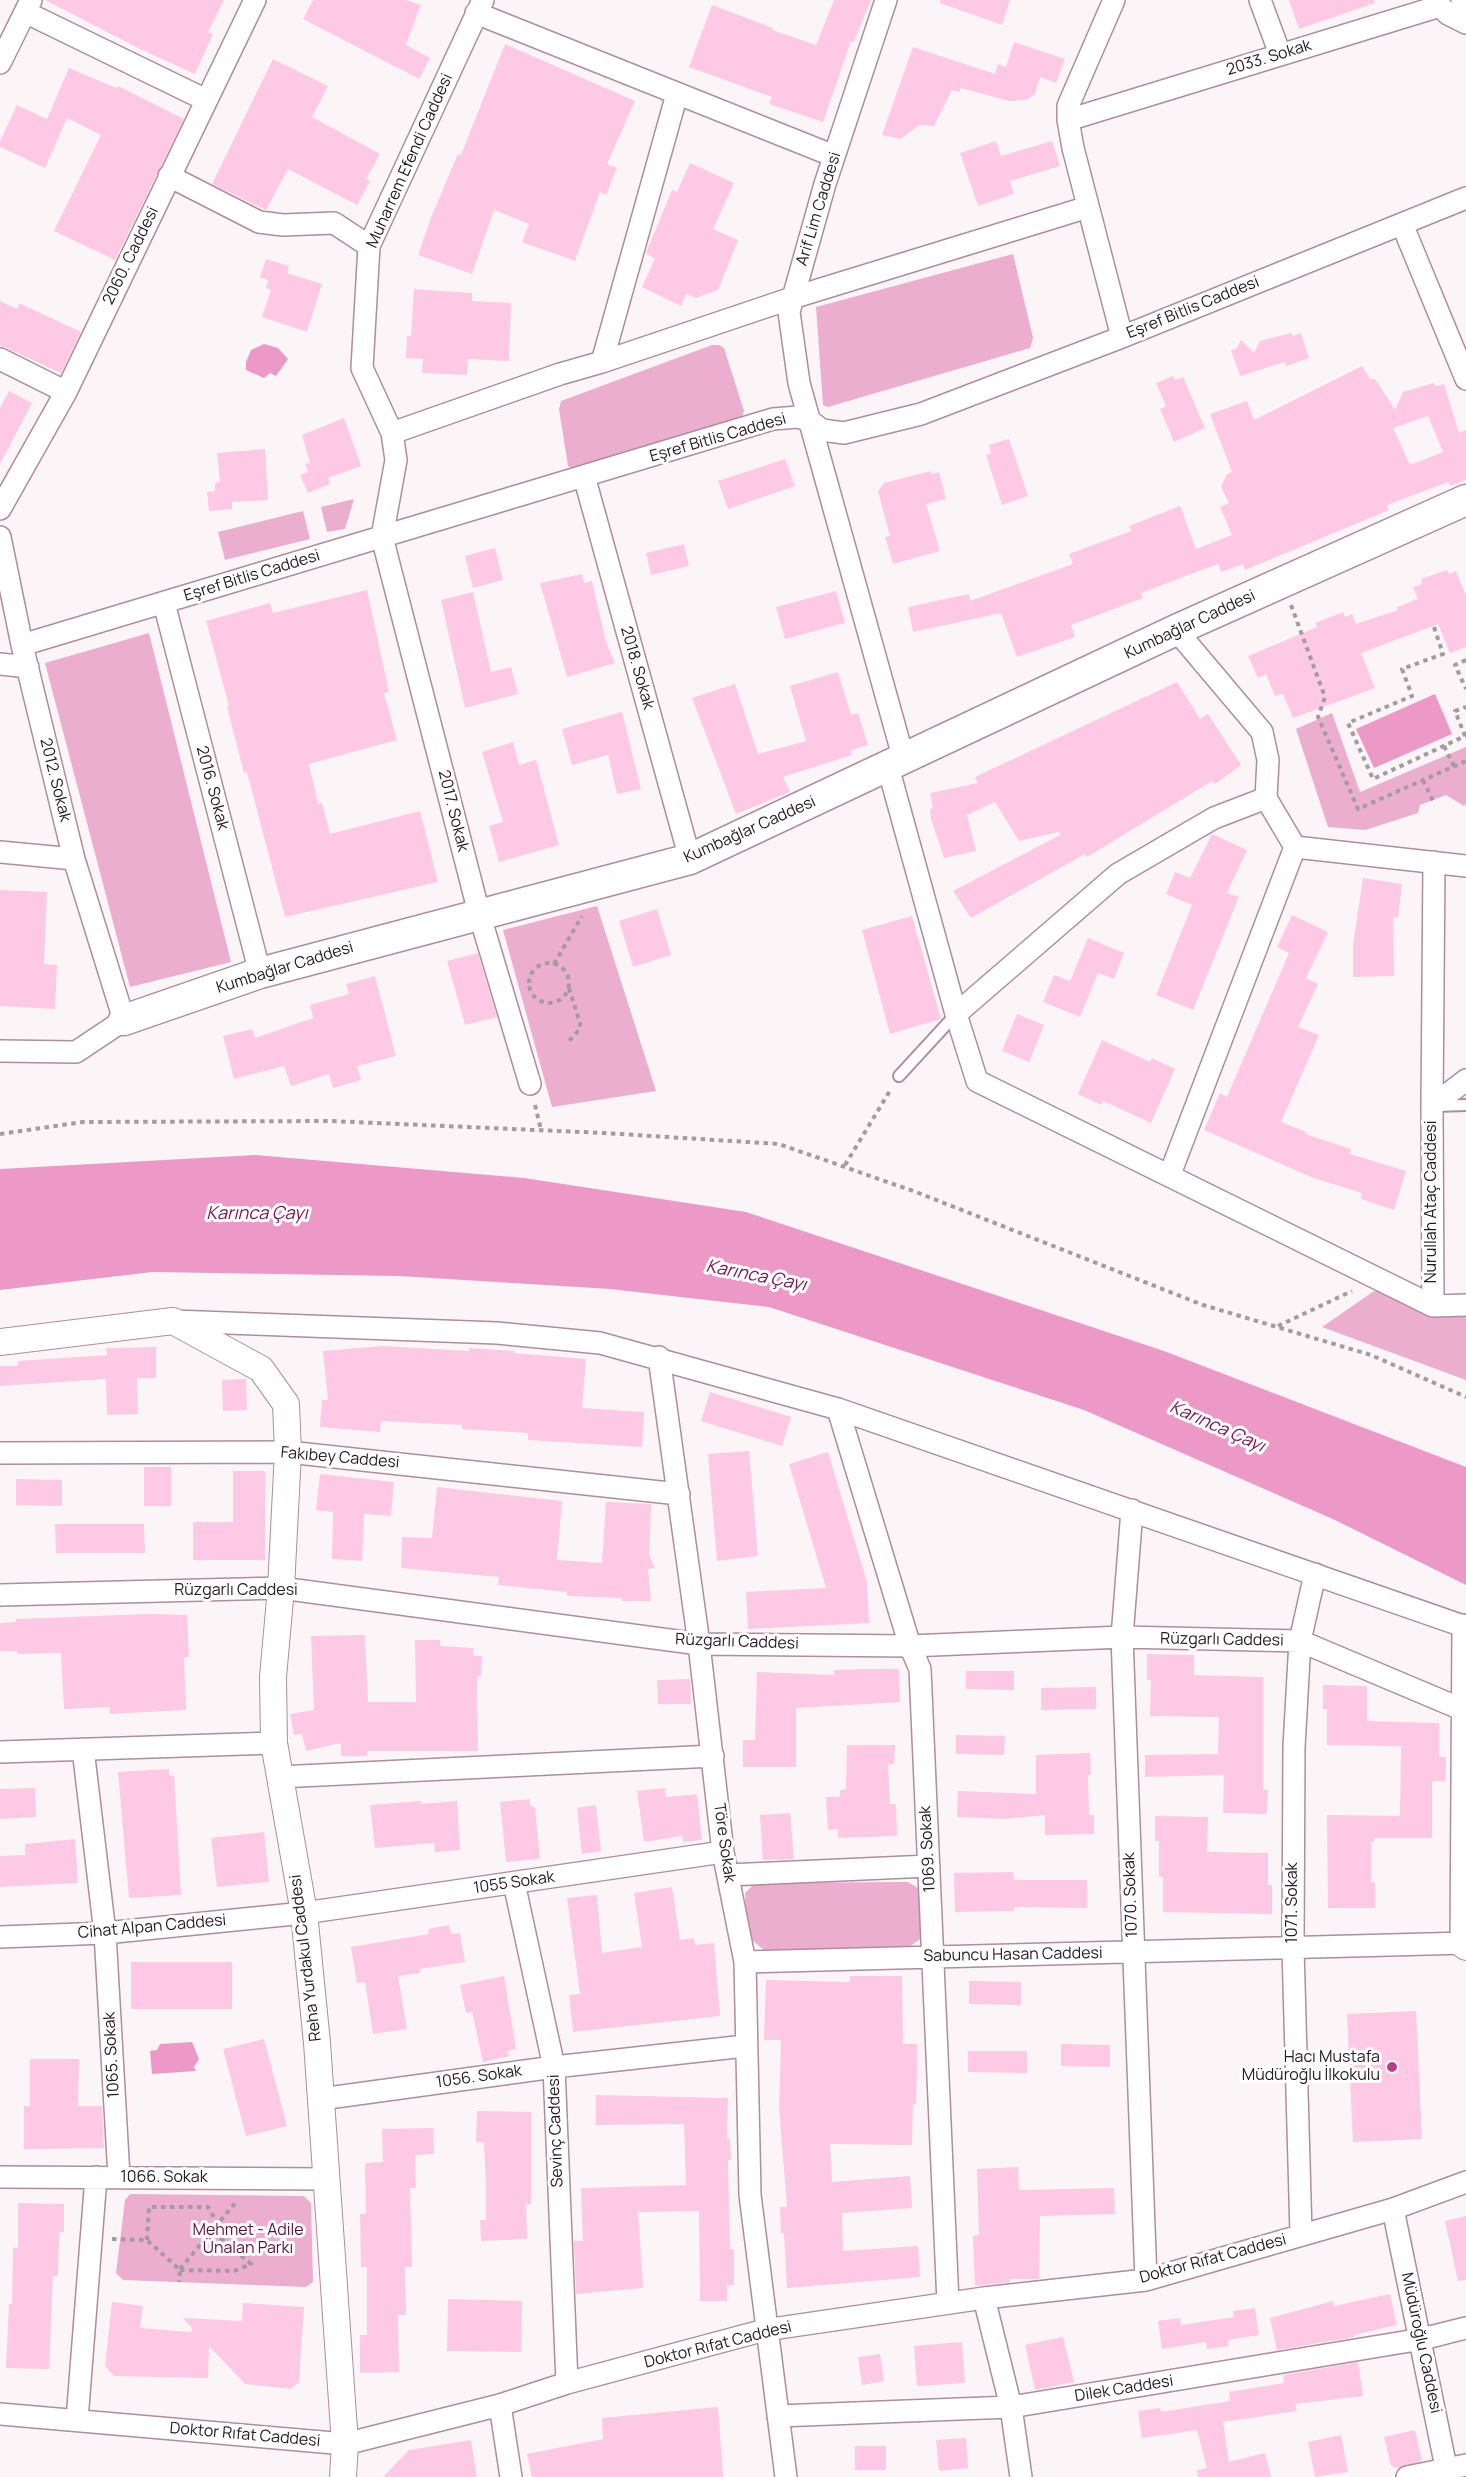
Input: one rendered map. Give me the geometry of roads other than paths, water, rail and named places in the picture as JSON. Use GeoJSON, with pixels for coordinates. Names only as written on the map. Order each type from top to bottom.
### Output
{"type":"FeatureCollection","features":[{"type":"Feature","properties":{"kind":"main road","name":"Kumbağlar Caddesi"},"geometry":{"type":"LineString","coordinates":[[124,1020],[260,973],[479,913],[690,859],[1176,630],[1466,500]]}},
{"type":"Feature","properties":{"kind":"street","name":"2060. Caddesi"},"geometry":{"type":"LineString","coordinates":[[0,509],[66,392],[255,0]]}},
{"type":"Feature","properties":{"kind":"street","name":"Arif Lim Caddesi"},"geometry":{"type":"LineString","coordinates":[[886,0],[834,156],[789,312],[799,383],[896,763],[956,1014],[977,1081],[1170,1174],[1433,1306]]}},
{"type":"Feature","properties":{"kind":"street"},"geometry":{"type":"LineString","coordinates":[[1114,0],[1068,106],[1068,120],[1122,337]]}},
{"type":"Feature","properties":{"kind":"street"},"geometry":{"type":"LineString","coordinates":[[1260,0],[1280,54]]}},
{"type":"Feature","properties":{"kind":"street"},"geometry":{"type":"LineString","coordinates":[[1462,0],[1466,11]]}},
{"type":"Feature","properties":{"kind":"street"},"geometry":{"type":"LineString","coordinates":[[0,63],[28,6],[206,100]]}},
{"type":"Feature","properties":{"kind":"street","name":"2033. Sokak"},"geometry":{"type":"LineString","coordinates":[[1068,120],[1440,6],[1466,23]]}},
{"type":"Feature","properties":{"kind":"street"},"geometry":{"type":"LineString","coordinates":[[479,7],[676,94],[834,156]]}},
{"type":"Feature","properties":{"kind":"street","name":"Muharrem Efendi Caddesi"},"geometry":{"type":"LineString","coordinates":[[382,537],[396,460],[392,433],[362,368],[369,246],[479,7]]}},
{"type":"Feature","properties":{"kind":"street"},"geometry":{"type":"LineString","coordinates":[[602,362],[676,94]]}},
{"type":"Feature","properties":{"kind":"street"},"geometry":{"type":"LineString","coordinates":[[169,176],[260,222],[283,225],[334,223],[369,246]]}},
{"type":"Feature","properties":{"kind":"street","name":"Eşref Bitlis Caddesi"},"geometry":{"type":"LineString","coordinates":[[22,645],[773,419],[790,416],[810,421],[822,430],[844,433],[921,414],[1122,337],[1466,198]]}},
{"type":"Feature","properties":{"kind":"street"},"geometry":{"type":"LineString","coordinates":[[392,433],[560,374],[792,298],[1088,207]]}},
{"type":"Feature","properties":{"kind":"street"},"geometry":{"type":"LineString","coordinates":[[1402,224],[1466,379]]}},
{"type":"Feature","properties":{"kind":"street"},"geometry":{"type":"LineString","coordinates":[[0,359],[66,392]]}},
{"type":"Feature","properties":{"kind":"street","name":"2018. Sokak"},"geometry":{"type":"LineString","coordinates":[[584,477],[690,859]]}},
{"type":"Feature","properties":{"kind":"street","name":"2012. Sokak"},"geometry":{"type":"LineString","coordinates":[[0,537],[22,645],[74,858],[124,1020]]}},
{"type":"Feature","properties":{"kind":"street","name":"2017. Sokak"},"geometry":{"type":"LineString","coordinates":[[382,537],[479,913],[530,1083]]}},
{"type":"Feature","properties":{"kind":"street","name":"2016. Sokak"},"geometry":{"type":"LineString","coordinates":[[164,603],[260,973]]}},
{"type":"Feature","properties":{"kind":"street"},"geometry":{"type":"LineString","coordinates":[[1176,630],[1262,732],[1269,760],[1266,798],[1295,847]]}},
{"type":"Feature","properties":{"kind":"street"},"geometry":{"type":"LineString","coordinates":[[0,664],[28,667]]}},
{"type":"Feature","properties":{"kind":"street"},"geometry":{"type":"LineString","coordinates":[[956,1014],[1118,874],[1214,818],[1266,798]]}},
{"type":"Feature","properties":{"kind":"street"},"geometry":{"type":"LineString","coordinates":[[1295,847],[1466,866]]}},
{"type":"Feature","properties":{"kind":"street"},"geometry":{"type":"LineString","coordinates":[[1170,1174],[1295,847]]}},
{"type":"Feature","properties":{"kind":"street"},"geometry":{"type":"LineString","coordinates":[[0,852],[74,858]]}},
{"type":"Feature","properties":{"kind":"street"},"geometry":{"type":"LineString","coordinates":[[1432,1106],[1434,862]]}},
{"type":"Feature","properties":{"kind":"street","name":"Kumbağlar Caddesi"},"geometry":{"type":"LineString","coordinates":[[0,1051],[76,1052],[124,1020]]}},
{"type":"Feature","properties":{"kind":"street","name":"Nurullah Ataç Caddesi"},"geometry":{"type":"LineString","coordinates":[[1433,1306],[1432,1106],[1466,1080]]}},
{"type":"Feature","properties":{"kind":"street"},"geometry":{"type":"LineString","coordinates":[[1433,1306],[1466,1305]]}},
{"type":"Feature","properties":{"kind":"street"},"geometry":{"type":"LineString","coordinates":[[0,1342],[173,1321],[497,1333],[600,1343],[659,1357],[838,1409],[1465,1626],[1464,1944]]}},
{"type":"Feature","properties":{"kind":"street","name":"Reha Yurdakul Caddesi"},"geometry":{"type":"LineString","coordinates":[[173,1321],[261,1369],[286,1404],[288,1452],[281,1588],[273,1677],[274,1743],[304,1913],[328,2179],[345,2444],[343,2477]]}},
{"type":"Feature","properties":{"kind":"street","name":"Töre Sokak"},"geometry":{"type":"LineString","coordinates":[[659,1357],[714,1756],[723,1852],[745,1962],[745,2046],[750,2195],[765,2330],[786,2477]]}},
{"type":"Feature","properties":{"kind":"street","name":"1069. Sokak"},"geometry":{"type":"LineString","coordinates":[[838,1409],[910,1646],[920,1669],[948,2303]]}},
{"type":"Feature","properties":{"kind":"street","name":"Fakıbey Caddesi"},"geometry":{"type":"LineString","coordinates":[[0,1453],[288,1452],[679,1494]]}},
{"type":"Feature","properties":{"kind":"street","name":"1070. Sokak"},"geometry":{"type":"LineString","coordinates":[[1132,1510],[1122,1637],[1146,2280]]}},
{"type":"Feature","properties":{"kind":"street","name":"1071. Sokak"},"geometry":{"type":"LineString","coordinates":[[1301,2234],[1293,1948],[1294,1747],[1300,1641],[1315,1574]]}},
{"type":"Feature","properties":{"kind":"street","name":"Rüzgarlı Caddesi"},"geometry":{"type":"LineString","coordinates":[[0,1595],[281,1588],[699,1644],[910,1646],[1122,1637],[1300,1641],[1464,1710]]}},
{"type":"Feature","properties":{"kind":"street"},"geometry":{"type":"LineString","coordinates":[[0,1752],[274,1743]]}},
{"type":"Feature","properties":{"kind":"street","name":"1065. Sokak"},"geometry":{"type":"LineString","coordinates":[[83,1749],[105,1933],[119,2178]]}},
{"type":"Feature","properties":{"kind":"street"},"geometry":{"type":"LineString","coordinates":[[279,1777],[714,1756]]}},
{"type":"Feature","properties":{"kind":"street","name":"1055 Sokak"},"geometry":{"type":"LineString","coordinates":[[304,1913],[723,1852]]}},
{"type":"Feature","properties":{"kind":"street"},"geometry":{"type":"LineString","coordinates":[[728,1875],[929,1866]]}},
{"type":"Feature","properties":{"kind":"street","name":"Sevinç Caddesi"},"geometry":{"type":"LineString","coordinates":[[514,1883],[554,2067],[567,2383]]}},
{"type":"Feature","properties":{"kind":"street","name":"Cihat Alpan Caddesi"},"geometry":{"type":"LineString","coordinates":[[0,1937],[105,1933],[304,1913]]}},
{"type":"Feature","properties":{"kind":"street","name":"Sabuncu Hasan Caddesi"},"geometry":{"type":"LineString","coordinates":[[745,1962],[1464,1944]]}},
{"type":"Feature","properties":{"kind":"street","name":"1056. Sokak"},"geometry":{"type":"LineString","coordinates":[[321,2099],[554,2067],[745,2046]]}},
{"type":"Feature","properties":{"kind":"street","name":"1066. Sokak"},"geometry":{"type":"LineString","coordinates":[[0,2176],[328,2179]]}},
{"type":"Feature","properties":{"kind":"street"},"geometry":{"type":"LineString","coordinates":[[76,2420],[96,2178]]}},
{"type":"Feature","properties":{"kind":"street","name":"Doktor Rıfat Caddesi"},"geometry":{"type":"LineString","coordinates":[[0,2414],[345,2444],[500,2405],[567,2383],[765,2330],[984,2298],[1146,2280],[1393,2209],[1466,2182]]}},
{"type":"Feature","properties":{"kind":"street","name":"Müdüroğlu Caddesi"},"geometry":{"type":"LineString","coordinates":[[1393,2209],[1454,2471]]}},
{"type":"Feature","properties":{"kind":"street"},"geometry":{"type":"LineString","coordinates":[[984,2298],[1011,2407],[1021,2477]]}},
{"type":"Feature","properties":{"kind":"street","name":"Dilek Caddesi"},"geometry":{"type":"LineString","coordinates":[[778,2416],[1011,2407],[1422,2339],[1466,2328]]}},
{"type":"Feature","properties":{"kind":"street"},"geometry":{"type":"LineString","coordinates":[[500,2405],[511,2477]]}},
{"type":"Feature","properties":{"kind":"street"},"geometry":{"type":"LineString","coordinates":[[1407,2477],[1454,2471]]}},
{"type":"Feature","properties":{"kind":"lane"},"geometry":{"type":"LineString","coordinates":[[899,1076],[956,1014]]}},
{"type":"Feature","properties":{"kind":"lane"},"geometry":{"type":"LineString","coordinates":[[1432,1106],[1466,1105]]}},
{"type":"Feature","properties":{"kind":"water"},"geometry":{"type":"Polygon","coordinates":[[[264,344],[278,348],[288,359],[276,376],[270,373],[264,378],[246,370],[246,362],[251,350],[264,344]]]}},
{"type":"Feature","properties":{"kind":"water"},"geometry":{"type":"Polygon","coordinates":[[[1435,694],[1452,734],[1374,768],[1356,729],[1435,694]]]}},
{"type":"Feature","properties":{"kind":"water","name":"Karınca Çayı"},"geometry":{"type":"Polygon","coordinates":[[[255,1155],[524,1178],[746,1212],[1164,1351],[1466,1467],[1466,1585],[1335,1520],[1084,1410],[769,1307],[610,1289],[399,1276],[152,1272],[0,1290],[0,1169],[255,1155]]]}},
{"type":"Feature","properties":{"kind":"water"},"geometry":{"type":"Polygon","coordinates":[[[192,2042],[199,2059],[194,2067],[196,2071],[152,2074],[150,2051],[157,2050],[160,2044],[192,2042]]]}},
{"type":"Feature","properties":{"kind":"place","name":"Hacı Mustafa Müdüroğlu İlkokulu"},"geometry":{"type":"Point","coordinates":[1392,2067]}},
{"type":"Feature","properties":{"kind":"park label","name":"Mehmet - Adile Ünalan Parkı"},"geometry":{"type":"Point","coordinates":[248,2240]}}]}
